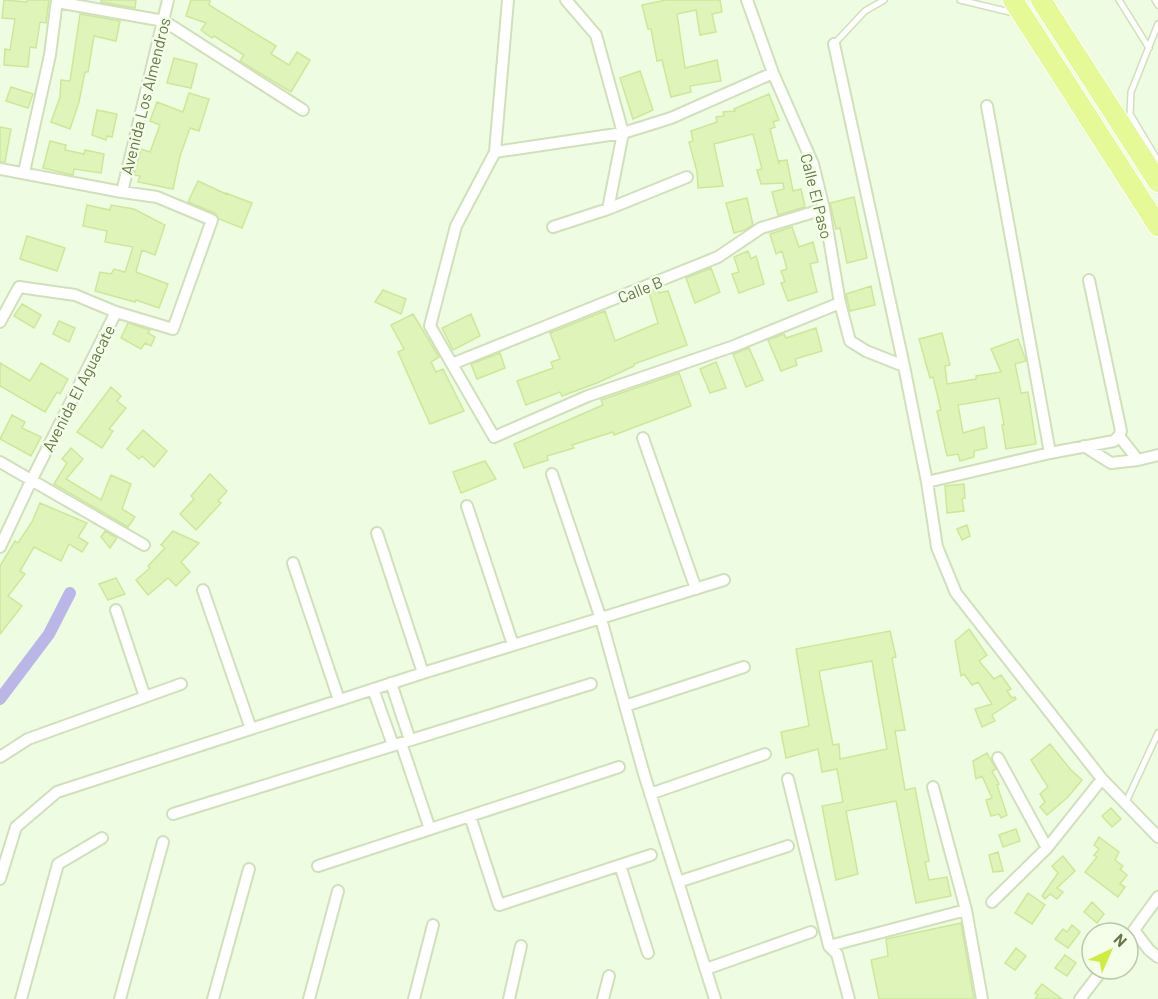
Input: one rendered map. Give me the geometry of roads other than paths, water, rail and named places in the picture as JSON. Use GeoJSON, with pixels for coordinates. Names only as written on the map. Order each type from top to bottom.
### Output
{"type":"FeatureCollection","features":[{"type":"Feature","properties":{"kind":"highway"},"geometry":{"type":"LineString","coordinates":[[1041,0],[1158,182]]}},
{"type":"Feature","properties":{"kind":"highway"},"geometry":{"type":"LineString","coordinates":[[1018,8],[1158,226]]}},
{"type":"Feature","properties":{"kind":"street","name":"Avenida Los Almendros"},"geometry":{"type":"LineString","coordinates":[[122,192],[168,0]]}},
{"type":"Feature","properties":{"kind":"street"},"geometry":{"type":"LineString","coordinates":[[508,0],[495,152],[456,226],[430,326],[494,437],[588,396],[734,346],[840,303]]}},
{"type":"Feature","properties":{"kind":"street"},"geometry":{"type":"LineString","coordinates":[[566,0],[596,35],[623,133],[608,209]]}},
{"type":"Feature","properties":{"kind":"street","name":"Calle El Paso"},"geometry":{"type":"LineString","coordinates":[[747,0],[773,73],[813,165],[824,209],[840,303],[850,341],[867,351],[904,366]]}},
{"type":"Feature","properties":{"kind":"street"},"geometry":{"type":"LineString","coordinates":[[24,172],[50,55],[57,1],[164,21],[303,110]]}},
{"type":"Feature","properties":{"kind":"street"},"geometry":{"type":"LineString","coordinates":[[834,44],[904,366],[937,546],[956,593],[1102,779],[1158,837]]}},
{"type":"Feature","properties":{"kind":"street"},"geometry":{"type":"LineString","coordinates":[[495,152],[623,133],[671,118],[773,73]]}},
{"type":"Feature","properties":{"kind":"street"},"geometry":{"type":"LineString","coordinates":[[987,106],[1050,453]]}},
{"type":"Feature","properties":{"kind":"street"},"geometry":{"type":"LineString","coordinates":[[0,169],[122,192]]}},
{"type":"Feature","properties":{"kind":"street"},"geometry":{"type":"LineString","coordinates":[[553,228],[608,209],[687,177]]}},
{"type":"Feature","properties":{"kind":"street","name":"Avenida El Aguacate"},"geometry":{"type":"LineString","coordinates":[[0,547],[116,312],[173,329],[212,220],[157,197],[122,192]]}},
{"type":"Feature","properties":{"kind":"street","name":"Calle B"},"geometry":{"type":"LineString","coordinates":[[452,364],[718,257],[761,228],[824,209]]}},
{"type":"Feature","properties":{"kind":"street"},"geometry":{"type":"LineString","coordinates":[[927,482],[1050,453],[1114,441],[1119,436],[1120,431],[1089,280]]}},
{"type":"Feature","properties":{"kind":"street"},"geometry":{"type":"LineString","coordinates":[[0,322],[19,286],[75,295],[116,312]]}},
{"type":"Feature","properties":{"kind":"street"},"geometry":{"type":"LineString","coordinates":[[1119,436],[1138,460]]}},
{"type":"Feature","properties":{"kind":"street"},"geometry":{"type":"LineString","coordinates":[[643,438],[696,589]]}},
{"type":"Feature","properties":{"kind":"street"},"geometry":{"type":"LineString","coordinates":[[1084,446],[1111,463],[1158,455]]}},
{"type":"Feature","properties":{"kind":"street"},"geometry":{"type":"LineString","coordinates":[[0,462],[144,545]]}},
{"type":"Feature","properties":{"kind":"street"},"geometry":{"type":"LineString","coordinates":[[552,474],[601,618],[650,794],[715,999]]}},
{"type":"Feature","properties":{"kind":"street"},"geometry":{"type":"LineString","coordinates":[[467,506],[513,645]]}},
{"type":"Feature","properties":{"kind":"street"},"geometry":{"type":"LineString","coordinates":[[377,532],[423,673]]}},
{"type":"Feature","properties":{"kind":"street"},"geometry":{"type":"LineString","coordinates":[[292,563],[339,700]]}},
{"type":"Feature","properties":{"kind":"street"},"geometry":{"type":"LineString","coordinates":[[0,879],[16,827],[57,792],[391,683],[724,580]]}},
{"type":"Feature","properties":{"kind":"street"},"geometry":{"type":"LineString","coordinates":[[203,590],[251,729]]}},
{"type":"Feature","properties":{"kind":"street"},"geometry":{"type":"LineString","coordinates":[[116,610],[145,697]]}},
{"type":"Feature","properties":{"kind":"street"},"geometry":{"type":"LineString","coordinates":[[625,706],[744,668]]}},
{"type":"Feature","properties":{"kind":"street"},"geometry":{"type":"LineString","coordinates":[[391,683],[401,743]]}},
{"type":"Feature","properties":{"kind":"street"},"geometry":{"type":"LineString","coordinates":[[0,757],[28,739],[181,684]]}},
{"type":"Feature","properties":{"kind":"street"},"geometry":{"type":"LineString","coordinates":[[173,814],[591,684]]}},
{"type":"Feature","properties":{"kind":"street"},"geometry":{"type":"LineString","coordinates":[[373,689],[401,743],[430,829]]}},
{"type":"Feature","properties":{"kind":"street"},"geometry":{"type":"LineString","coordinates":[[650,794],[765,754]]}},
{"type":"Feature","properties":{"kind":"street"},"geometry":{"type":"LineString","coordinates":[[998,758],[1047,848]]}},
{"type":"Feature","properties":{"kind":"street"},"geometry":{"type":"LineString","coordinates":[[318,866],[619,767]]}},
{"type":"Feature","properties":{"kind":"street"},"geometry":{"type":"LineString","coordinates":[[788,779],[829,946],[837,954],[849,999]]}},
{"type":"Feature","properties":{"kind":"street"},"geometry":{"type":"LineString","coordinates":[[992,902],[1047,848],[1102,779]]}},
{"type":"Feature","properties":{"kind":"street"},"geometry":{"type":"LineString","coordinates":[[933,787],[966,910],[982,999]]}},
{"type":"Feature","properties":{"kind":"street"},"geometry":{"type":"LineString","coordinates":[[470,816],[499,905],[651,855]]}},
{"type":"Feature","properties":{"kind":"street"},"geometry":{"type":"LineString","coordinates":[[21,999],[58,864],[102,838]]}},
{"type":"Feature","properties":{"kind":"street"},"geometry":{"type":"LineString","coordinates":[[120,999],[163,842]]}},
{"type":"Feature","properties":{"kind":"street"},"geometry":{"type":"LineString","coordinates":[[678,882],[788,846]]}},
{"type":"Feature","properties":{"kind":"street"},"geometry":{"type":"LineString","coordinates":[[620,865],[648,953]]}},
{"type":"Feature","properties":{"kind":"street"},"geometry":{"type":"LineString","coordinates":[[213,999],[249,869]]}},
{"type":"Feature","properties":{"kind":"street"},"geometry":{"type":"LineString","coordinates":[[309,999],[338,891]]}},
{"type":"Feature","properties":{"kind":"street"},"geometry":{"type":"LineString","coordinates":[[1140,922],[1158,897]]}},
{"type":"Feature","properties":{"kind":"street"},"geometry":{"type":"LineString","coordinates":[[829,946],[966,910]]}},
{"type":"Feature","properties":{"kind":"street"},"geometry":{"type":"LineString","coordinates":[[414,999],[433,925]]}},
{"type":"Feature","properties":{"kind":"street"},"geometry":{"type":"LineString","coordinates":[[706,969],[810,932]]}},
{"type":"Feature","properties":{"kind":"street"},"geometry":{"type":"LineString","coordinates":[[1140,942],[1158,957]]}},
{"type":"Feature","properties":{"kind":"street"},"geometry":{"type":"LineString","coordinates":[[509,999],[521,946]]}},
{"type":"Feature","properties":{"kind":"street"},"geometry":{"type":"LineString","coordinates":[[603,999],[609,976]]}},
{"type":"Feature","properties":{"kind":"street"},"geometry":{"type":"LineString","coordinates":[[1080,999],[1094,981]]}},
{"type":"Feature","properties":{"kind":"lane"},"geometry":{"type":"LineString","coordinates":[[834,44],[865,11],[884,0]]}},
{"type":"Feature","properties":{"kind":"lane"},"geometry":{"type":"LineString","coordinates":[[960,0],[1018,8]]}},
{"type":"Feature","properties":{"kind":"lane"},"geometry":{"type":"LineString","coordinates":[[1119,0],[1149,48]]}},
{"type":"Feature","properties":{"kind":"lane"},"geometry":{"type":"LineString","coordinates":[[1155,0],[1158,5]]}},
{"type":"Feature","properties":{"kind":"lane"},"geometry":{"type":"LineString","coordinates":[[1158,24],[1131,92],[1130,114],[1158,161]]}},
{"type":"Feature","properties":{"kind":"lane"},"geometry":{"type":"LineString","coordinates":[[1125,802],[1158,733]]}},
{"type":"Feature","properties":{"kind":"waterway"},"geometry":{"type":"LineString","coordinates":[[0,699],[49,634],[70,593]]}}]}
